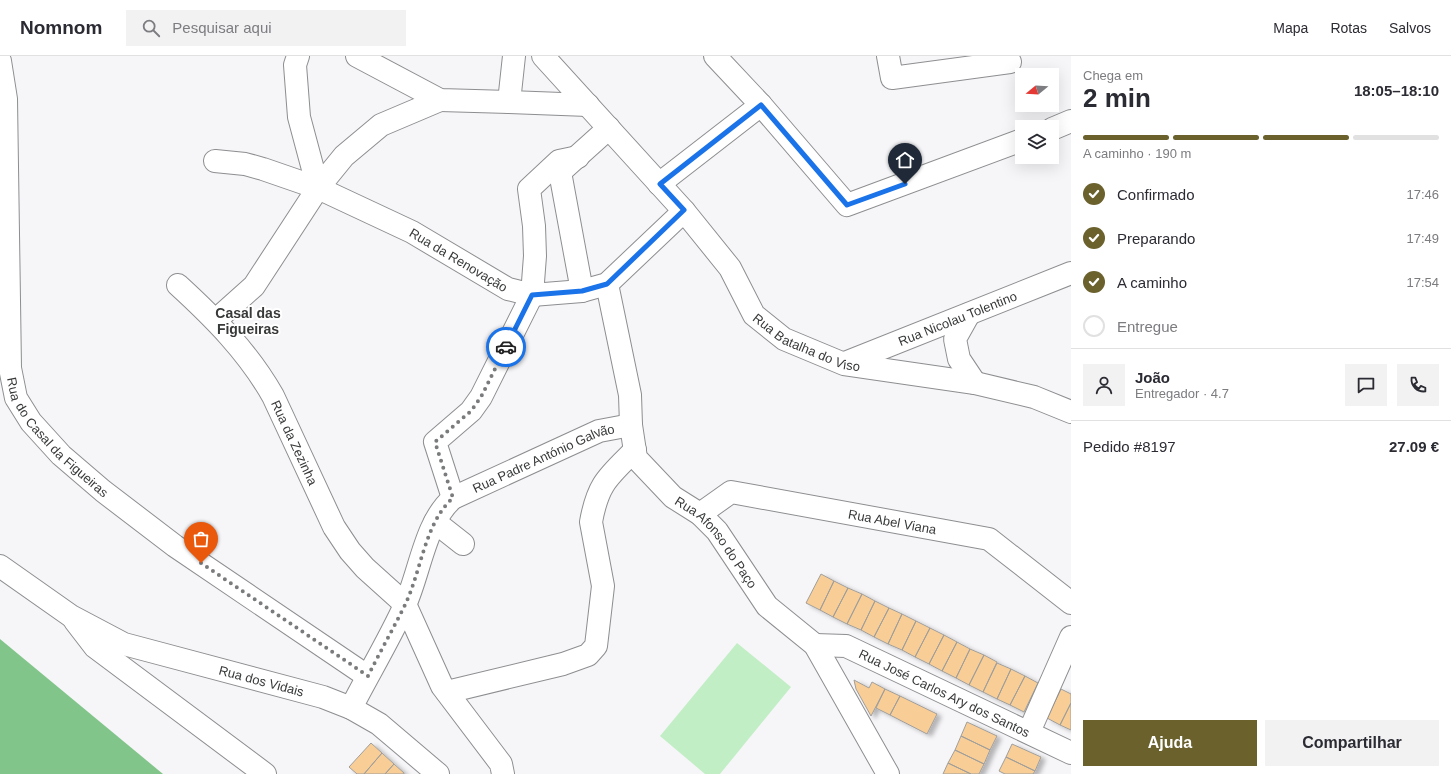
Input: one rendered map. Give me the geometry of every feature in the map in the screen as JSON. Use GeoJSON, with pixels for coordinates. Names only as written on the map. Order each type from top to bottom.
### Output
{"type":"FeatureCollection","features":[{"type":"Feature","properties":{"kind":"street"},"geometry":{"type":"LineString","coordinates":[[298,56],[295,65],[299,117],[318,188]]}},
{"type":"Feature","properties":{"kind":"street"},"geometry":{"type":"LineString","coordinates":[[357,56],[376,62],[440,100]]}},
{"type":"Feature","properties":{"kind":"street"},"geometry":{"type":"LineString","coordinates":[[509,102],[514,56]]}},
{"type":"Feature","properties":{"kind":"street","name":"Rua Batalha do Viso"},"geometry":{"type":"LineString","coordinates":[[543,56],[684,210],[730,268],[754,315],[784,339],[844,364],[976,384],[1034,397],[1071,412]]}},
{"type":"Feature","properties":{"kind":"street"},"geometry":{"type":"LineString","coordinates":[[715,56],[761,105],[847,205],[1015,143]]}},
{"type":"Feature","properties":{"kind":"street"},"geometry":{"type":"LineString","coordinates":[[888,56],[892,78],[1010,62]]}},
{"type":"Feature","properties":{"kind":"street","name":"Rua do Casal da Figueiras"},"geometry":{"type":"LineString","coordinates":[[0,61],[6,99],[5,372],[16,398],[31,422],[67,460],[103,490],[175,546],[368,676]]}},
{"type":"Feature","properties":{"kind":"street"},"geometry":{"type":"LineString","coordinates":[[216,320],[254,286],[318,188],[344,156],[381,125],[440,100],[588,105]]}},
{"type":"Feature","properties":{"kind":"street"},"geometry":{"type":"LineString","coordinates":[[660,184],[761,105]]}},
{"type":"Feature","properties":{"kind":"street"},"geometry":{"type":"LineString","coordinates":[[1059,125],[1071,121]]}},
{"type":"Feature","properties":{"kind":"street"},"geometry":{"type":"LineString","coordinates":[[582,291],[560,172],[609,128]]}},
{"type":"Feature","properties":{"kind":"street"},"geometry":{"type":"LineString","coordinates":[[453,498],[435,442],[471,411],[481,397],[532,295],[534,234],[529,189],[559,161],[578,157]]}},
{"type":"Feature","properties":{"kind":"street","name":"Rua da Renovação"},"geometry":{"type":"LineString","coordinates":[[215,161],[245,164],[318,188],[412,232],[508,289],[532,295],[582,291],[607,284],[684,210]]}},
{"type":"Feature","properties":{"kind":"street","name":"Rua Nicolau Tolentino"},"geometry":{"type":"LineString","coordinates":[[844,364],[1071,274]]}},
{"type":"Feature","properties":{"kind":"street","name":"Rua Afonso do Paço"},"geometry":{"type":"LineString","coordinates":[[607,284],[630,395],[631,425],[636,458],[673,497],[700,514],[718,531],[768,606],[815,645],[888,774]]}},
{"type":"Feature","properties":{"kind":"street","name":"Rua da Zezinha"},"geometry":{"type":"LineString","coordinates":[[178,285],[216,320],[262,377],[273,396],[334,527],[350,551],[405,604]]}},
{"type":"Feature","properties":{"kind":"street"},"geometry":{"type":"LineString","coordinates":[[969,314],[955,339],[959,359],[976,384]]}},
{"type":"Feature","properties":{"kind":"street","name":"Rua Padre António Galvão"},"geometry":{"type":"LineString","coordinates":[[351,708],[405,604],[435,522],[446,504],[453,498],[599,430],[631,425]]}},
{"type":"Feature","properties":{"kind":"street"},"geometry":{"type":"LineString","coordinates":[[447,692],[562,664],[592,652],[596,646],[603,586],[590,522],[600,488],[605,480],[635,450]]}},
{"type":"Feature","properties":{"kind":"street","name":"Rua Abel Viana"},"geometry":{"type":"LineString","coordinates":[[700,514],[731,492],[989,539],[1071,603]]}},
{"type":"Feature","properties":{"kind":"street"},"geometry":{"type":"LineString","coordinates":[[435,522],[463,544]]}},
{"type":"Feature","properties":{"kind":"street","name":"Rua dos Vidais"},"geometry":{"type":"LineString","coordinates":[[0,566],[71,616],[124,644],[323,697],[351,708],[379,724],[438,774]]}},
{"type":"Feature","properties":{"kind":"street"},"geometry":{"type":"LineString","coordinates":[[405,604],[442,686],[501,764],[503,774]]}},
{"type":"Feature","properties":{"kind":"street","name":"Rua dos Vidais"},"geometry":{"type":"LineString","coordinates":[[71,616],[95,647],[266,774]]}},
{"type":"Feature","properties":{"kind":"street"},"geometry":{"type":"LineString","coordinates":[[1029,732],[1071,637]]}},
{"type":"Feature","properties":{"kind":"street","name":"Rua José Carlos Ary dos Santos"},"geometry":{"type":"LineString","coordinates":[[815,645],[846,646],[1071,753]]}},
{"type":"Feature","properties":{"kind":"green space"},"geometry":{"type":"Polygon","coordinates":[[[0,639],[163,774],[0,774],[0,639]]]}},
{"type":"Feature","properties":{"kind":"green space"},"geometry":{"type":"Polygon","coordinates":[[[737,643],[791,687],[720,774],[705,774],[660,736],[737,643]]]}},
{"type":"Feature","properties":{"kind":"building"},"geometry":{"type":"Polygon","coordinates":[[[821,574],[834,581],[820,610],[806,603],[821,574]]]}},
{"type":"Feature","properties":{"kind":"building"},"geometry":{"type":"Polygon","coordinates":[[[834,581],[848,588],[833,617],[820,610],[834,581]]]}},
{"type":"Feature","properties":{"kind":"building"},"geometry":{"type":"Polygon","coordinates":[[[848,588],[862,594],[847,624],[833,617],[848,588]]]}},
{"type":"Feature","properties":{"kind":"building"},"geometry":{"type":"Polygon","coordinates":[[[862,594],[875,601],[861,630],[847,624],[862,594]]]}},
{"type":"Feature","properties":{"kind":"building"},"geometry":{"type":"Polygon","coordinates":[[[875,601],[889,608],[874,637],[861,630],[875,601]]]}},
{"type":"Feature","properties":{"kind":"building"},"geometry":{"type":"Polygon","coordinates":[[[889,608],[902,614],[888,644],[874,637],[889,608]]]}},
{"type":"Feature","properties":{"kind":"building"},"geometry":{"type":"Polygon","coordinates":[[[902,614],[916,621],[902,650],[888,644],[902,614]]]}},
{"type":"Feature","properties":{"kind":"building"},"geometry":{"type":"Polygon","coordinates":[[[916,621],[930,628],[915,657],[902,650],[916,621]]]}},
{"type":"Feature","properties":{"kind":"building"},"geometry":{"type":"Polygon","coordinates":[[[930,628],[944,635],[929,664],[915,657],[930,628]]]}},
{"type":"Feature","properties":{"kind":"building"},"geometry":{"type":"Polygon","coordinates":[[[944,635],[957,642],[942,671],[929,664],[944,635]]]}},
{"type":"Feature","properties":{"kind":"building"},"geometry":{"type":"Polygon","coordinates":[[[957,642],[970,649],[956,678],[942,671],[957,642]]]}},
{"type":"Feature","properties":{"kind":"building"},"geometry":{"type":"Polygon","coordinates":[[[970,649],[984,655],[969,685],[956,678],[970,649]]]}},
{"type":"Feature","properties":{"kind":"building"},"geometry":{"type":"Polygon","coordinates":[[[984,655],[997,662],[983,692],[969,685],[984,655]]]}},
{"type":"Feature","properties":{"kind":"building"},"geometry":{"type":"Polygon","coordinates":[[[997,663],[1011,669],[997,699],[983,692],[997,663]]]}},
{"type":"Feature","properties":{"kind":"building"},"geometry":{"type":"Polygon","coordinates":[[[1011,669],[1025,676],[1010,705],[997,699],[1011,669]]]}},
{"type":"Feature","properties":{"kind":"building"},"geometry":{"type":"Polygon","coordinates":[[[1025,676],[1038,683],[1024,712],[1010,705],[1025,676]]]}},
{"type":"Feature","properties":{"kind":"building"},"geometry":{"type":"Polygon","coordinates":[[[854,680],[869,688],[872,682],[885,689],[871,716],[856,689],[854,680]]]}},
{"type":"Feature","properties":{"kind":"building"},"geometry":{"type":"Polygon","coordinates":[[[885,689],[900,696],[890,715],[876,708],[885,689]]]}},
{"type":"Feature","properties":{"kind":"building"},"geometry":{"type":"Polygon","coordinates":[[[1061,689],[1071,694],[1071,703],[1060,725],[1047,718],[1061,689]]]}},
{"type":"Feature","properties":{"kind":"building"},"geometry":{"type":"Polygon","coordinates":[[[900,696],[937,714],[927,734],[890,715],[900,696]]]}},
{"type":"Feature","properties":{"kind":"building"},"geometry":{"type":"Polygon","coordinates":[[[1071,703],[1071,730],[1060,725],[1071,703]]]}},
{"type":"Feature","properties":{"kind":"building"},"geometry":{"type":"Polygon","coordinates":[[[967,722],[997,736],[990,750],[961,736],[967,722]]]}},
{"type":"Feature","properties":{"kind":"building"},"geometry":{"type":"Polygon","coordinates":[[[961,736],[990,750],[984,764],[955,750],[961,736]]]}},
{"type":"Feature","properties":{"kind":"building"},"geometry":{"type":"Polygon","coordinates":[[[371,743],[382,753],[364,774],[357,774],[349,767],[371,743]]]}},
{"type":"Feature","properties":{"kind":"building"},"geometry":{"type":"Polygon","coordinates":[[[1012,744],[1041,757],[1035,771],[1006,757],[1012,744]]]}},
{"type":"Feature","properties":{"kind":"building"},"geometry":{"type":"Polygon","coordinates":[[[955,750],[984,764],[979,774],[971,774],[948,763],[955,750]]]}},
{"type":"Feature","properties":{"kind":"building"},"geometry":{"type":"Polygon","coordinates":[[[382,753],[394,764],[385,774],[364,774],[382,753]]]}},
{"type":"Feature","properties":{"kind":"building"},"geometry":{"type":"Polygon","coordinates":[[[1006,757],[1035,771],[1033,774],[1005,774],[999,771],[1006,757]]]}},
{"type":"Feature","properties":{"kind":"building"},"geometry":{"type":"Polygon","coordinates":[[[948,763],[971,774],[943,774],[948,763]]]}},
{"type":"Feature","properties":{"kind":"building"},"geometry":{"type":"Polygon","coordinates":[[[394,764],[404,773],[404,774],[385,774],[394,764]]]}},
{"type":"Feature","properties":{"kind":"way so far"},"geometry":{"type":"LineString","coordinates":[[201,563],[368,676],[405,604],[435,522],[446,504],[453,498],[435,442],[471,411],[481,397],[506,347]]}},
{"type":"Feature","properties":{"kind":"district","name":"Casal das Figueiras"},"geometry":{"type":"Point","coordinates":[248,322]}},
{"type":"Feature","properties":{"kind":"route"},"geometry":{"type":"LineString","coordinates":[[506,347],[532,295],[582,291],[607,284],[684,210],[660,184],[761,105],[847,205],[905,184]]}}]}
